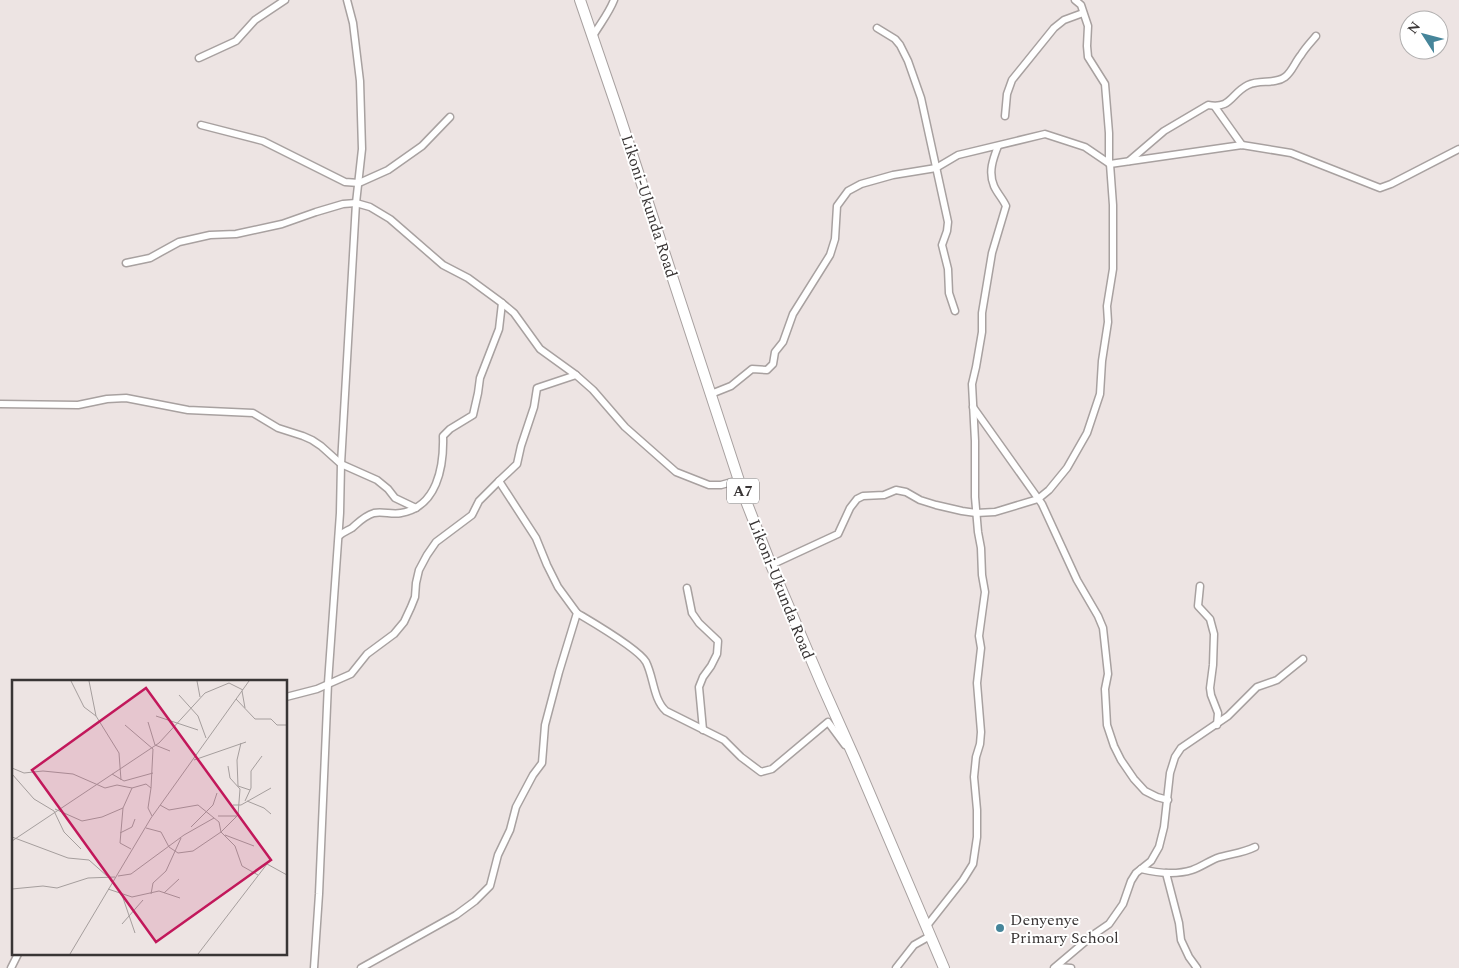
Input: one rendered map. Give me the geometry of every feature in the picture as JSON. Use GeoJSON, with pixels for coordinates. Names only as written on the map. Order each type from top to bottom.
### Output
{"type":"FeatureCollection","features":[{"type":"Feature","properties":{"kind":"highway","name":"Likoni-Ukunda Road"},"geometry":{"type":"LineString","coordinates":[[580,0],[739,480],[771,565],[944,968]]}},
{"type":"Feature","properties":{"kind":"street"},"geometry":{"type":"LineString","coordinates":[[199,58],[236,41],[255,20],[285,0]]}},
{"type":"Feature","properties":{"kind":"street"},"geometry":{"type":"LineString","coordinates":[[314,968],[328,683],[339,536],[356,204],[362,149],[360,81],[353,22],[348,0]]}},
{"type":"Feature","properties":{"kind":"street"},"geometry":{"type":"LineString","coordinates":[[593,36],[602,20],[610,11],[614,0]]}},
{"type":"Feature","properties":{"kind":"street"},"geometry":{"type":"LineString","coordinates":[[771,565],[838,534],[850,508],[857,499],[863,496],[884,495],[896,490],[906,492],[920,500],[936,505],[976,513],[996,512],[1038,499],[1049,490],[1067,468],[1079,448],[1087,433],[1100,394],[1102,361],[1108,322],[1107,306],[1113,269],[1113,205],[1105,84],[1088,57],[1088,26],[1081,5],[1075,0]]}},
{"type":"Feature","properties":{"kind":"street"},"geometry":{"type":"LineString","coordinates":[[1005,116],[1007,94],[1012,80],[1054,28],[1064,20],[1083,13]]}},
{"type":"Feature","properties":{"kind":"street"},"geometry":{"type":"LineString","coordinates":[[877,28],[895,39],[900,45],[908,61],[921,98],[948,222],[942,245],[948,269],[949,293],[955,311]]}},
{"type":"Feature","properties":{"kind":"street"},"geometry":{"type":"LineString","coordinates":[[1128,162],[1164,131],[1208,106],[1225,105],[1245,86],[1252,83],[1278,82],[1287,75],[1300,55],[1316,36]]}},
{"type":"Feature","properties":{"kind":"street"},"geometry":{"type":"LineString","coordinates":[[1215,106],[1242,145]]}},
{"type":"Feature","properties":{"kind":"street"},"geometry":{"type":"LineString","coordinates":[[202,125],[263,141],[345,182],[359,183],[388,170],[422,146],[450,117]]}},
{"type":"Feature","properties":{"kind":"street"},"geometry":{"type":"LineString","coordinates":[[711,394],[731,386],[752,370],[767,370],[772,364],[775,352],[783,342],[794,314],[830,255],[835,239],[837,206],[848,191],[861,184],[894,175],[936,168],[958,155],[1045,134],[1085,147],[1110,163],[1242,145],[1291,153],[1380,188],[1459,149]]}},
{"type":"Feature","properties":{"kind":"street"},"geometry":{"type":"LineString","coordinates":[[896,968],[928,931],[973,864],[977,837],[974,777],[981,732],[977,683],[981,648],[979,636],[985,592],[976,513],[976,441],[972,384],[982,332],[982,313],[992,253],[1006,206],[994,186],[990,168],[998,146]]}},
{"type":"Feature","properties":{"kind":"street"},"geometry":{"type":"LineString","coordinates":[[126,263],[150,258],[179,242],[210,235],[236,234],[282,224],[343,204],[370,207],[390,219],[442,265],[468,278],[502,302],[514,313],[540,349],[593,390],[625,428],[676,472],[709,485],[721,485],[739,480]]}},
{"type":"Feature","properties":{"kind":"street"},"geometry":{"type":"LineString","coordinates":[[339,536],[342,532],[351,529],[362,519],[375,513],[399,514],[413,510],[430,497],[440,474],[444,449],[443,436],[450,429],[473,415],[480,378],[499,329],[502,302]]}},
{"type":"Feature","properties":{"kind":"street"},"geometry":{"type":"LineString","coordinates":[[288,696],[317,689],[351,674],[367,654],[394,634],[404,622],[411,608],[415,597],[419,570],[436,542],[472,515],[479,501],[518,464],[521,446],[534,407],[537,388],[576,375]]}},
{"type":"Feature","properties":{"kind":"street"},"geometry":{"type":"LineString","coordinates":[[0,404],[78,405],[107,399],[126,398],[188,410],[253,413],[278,428],[312,440],[342,464],[377,480],[395,498],[416,508]]}},
{"type":"Feature","properties":{"kind":"street"},"geometry":{"type":"LineString","coordinates":[[973,407],[1042,504],[1077,580],[1098,616],[1102,628],[1108,674],[1105,689],[1107,725],[1114,746],[1125,766],[1145,791],[1168,800]]}},
{"type":"Feature","properties":{"kind":"street"},"geometry":{"type":"LineString","coordinates":[[499,481],[536,538],[558,587],[577,613],[634,650],[645,661],[660,705],[666,711],[724,740],[741,757],[761,772],[772,769],[828,722],[855,760]]}},
{"type":"Feature","properties":{"kind":"street"},"geometry":{"type":"LineString","coordinates":[[1200,586],[1198,606],[1210,619],[1214,634],[1210,688],[1218,713],[1217,724]]}},
{"type":"Feature","properties":{"kind":"street"},"geometry":{"type":"LineString","coordinates":[[687,588],[692,613],[699,623],[718,641],[717,654],[699,687],[703,730]]}},
{"type":"Feature","properties":{"kind":"street"},"geometry":{"type":"LineString","coordinates":[[361,968],[456,915],[475,901],[490,886],[498,855],[510,830],[516,807],[533,774],[542,763],[545,725],[577,613]]}},
{"type":"Feature","properties":{"kind":"street"},"geometry":{"type":"LineString","coordinates":[[1055,968],[1093,935],[1109,924],[1123,904],[1131,881],[1136,873],[1151,861],[1159,847],[1164,827],[1170,773],[1175,756],[1181,748],[1228,716],[1257,687],[1277,680],[1303,659]]}},
{"type":"Feature","properties":{"kind":"street"},"geometry":{"type":"LineString","coordinates":[[1141,869],[1156,873],[1189,871],[1216,859],[1255,847]]}},
{"type":"Feature","properties":{"kind":"street"},"geometry":{"type":"LineString","coordinates":[[1166,873],[1179,923],[1181,940],[1197,968]]}},
{"type":"Feature","properties":{"kind":"street"},"geometry":{"type":"LineString","coordinates":[[11,968],[17,956]]}},
{"type":"Feature","properties":{"kind":"street"},"geometry":{"type":"LineString","coordinates":[[1055,968],[1071,968]]}},
{"type":"Feature","properties":{"kind":"place","name":"Denyenye Primary School"},"geometry":{"type":"Point","coordinates":[1000,928]}}]}
